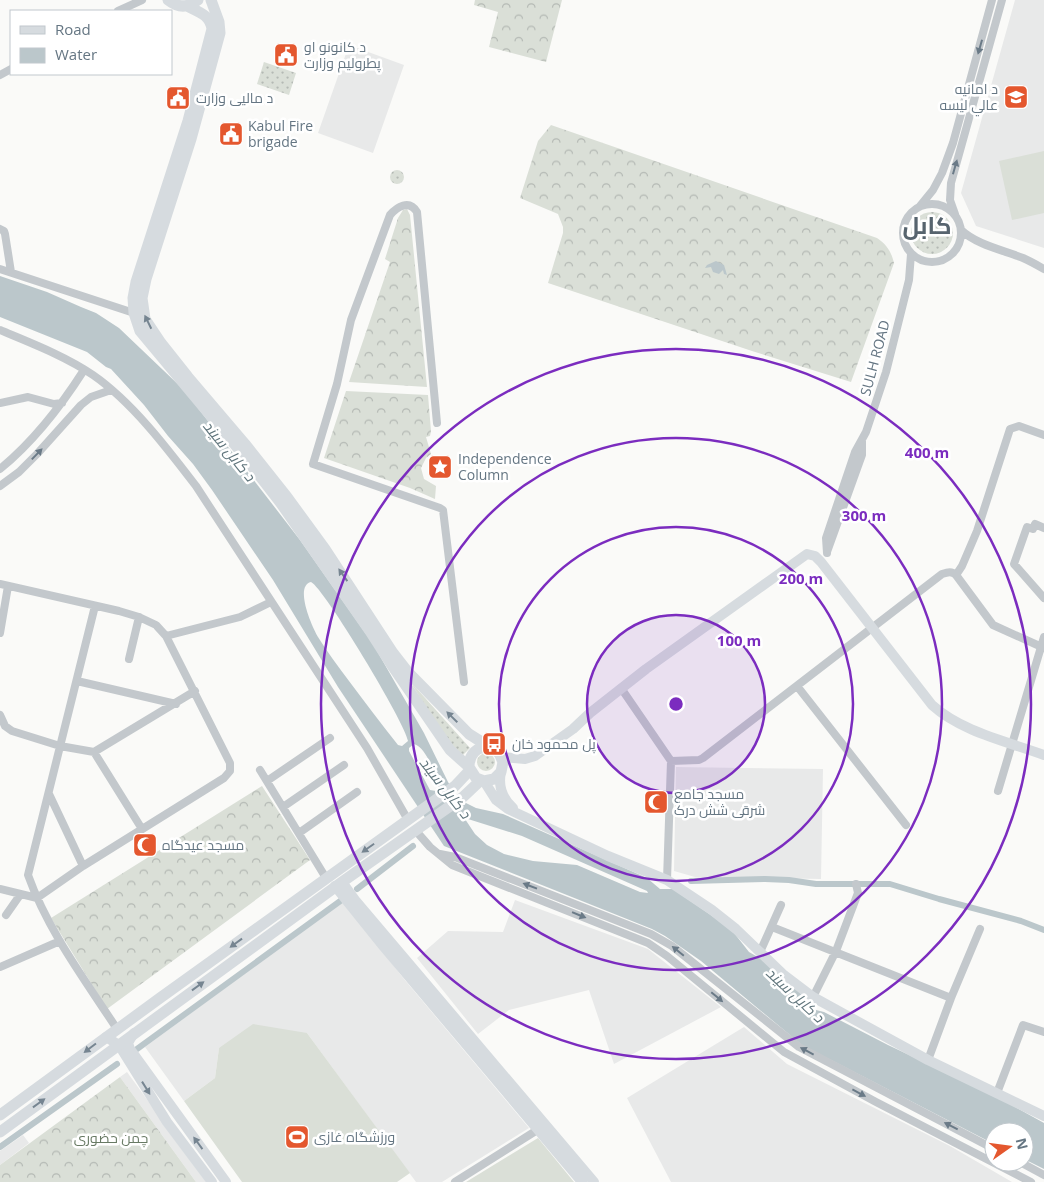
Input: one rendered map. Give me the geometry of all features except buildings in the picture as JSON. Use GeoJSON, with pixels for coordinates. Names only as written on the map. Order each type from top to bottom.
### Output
{"type":"FeatureCollection","features":[{"type":"Feature","properties":{"kind":"highway"},"geometry":{"type":"LineString","coordinates":[[168,0],[175,5],[187,6],[206,15],[212,29],[188,121],[136,282],[133,298],[134,313],[140,331],[280,502],[370,630],[450,750],[470,768]]}},
{"type":"Feature","properties":{"kind":"highway"},"geometry":{"type":"LineString","coordinates":[[187,6],[198,0]]}},
{"type":"Feature","properties":{"kind":"highway"},"geometry":{"type":"LineString","coordinates":[[0,1132],[339,884],[463,797],[482,781],[494,779],[501,772],[503,762],[497,752],[469,734],[407,671],[393,653],[336,565],[286,497],[245,444],[188,378],[153,332],[145,318],[142,298],[146,279],[190,139],[220,33],[219,22],[211,0]]}},
{"type":"Feature","properties":{"kind":"highway"},"geometry":{"type":"LineString","coordinates":[[482,781],[473,774],[469,761],[474,752],[479,748],[497,752]]}},
{"type":"Feature","properties":{"kind":"highway"},"geometry":{"type":"LineString","coordinates":[[0,1115],[456,786],[470,768]]}},
{"type":"Feature","properties":{"kind":"highway"},"geometry":{"type":"LineString","coordinates":[[160,998],[173,1005]]}},
{"type":"Feature","properties":{"kind":"main road"},"geometry":{"type":"LineString","coordinates":[[497,752],[525,759],[532,758],[573,729],[621,688],[807,554],[812,554],[932,705],[942,714],[978,732],[1044,755]]}},
{"type":"Feature","properties":{"kind":"main road"},"geometry":{"type":"LineString","coordinates":[[501,772],[500,783],[503,794],[509,804],[522,814]]}},
{"type":"Feature","properties":{"kind":"main road"},"geometry":{"type":"LineString","coordinates":[[482,781],[496,800],[508,809],[608,856],[667,880],[712,910],[784,974],[813,997],[928,1060],[1044,1116]]}},
{"type":"Feature","properties":{"kind":"main road"},"geometry":{"type":"LineString","coordinates":[[339,884],[384,947],[542,1128],[594,1182]]}},
{"type":"Feature","properties":{"kind":"main road"},"geometry":{"type":"LineString","coordinates":[[134,1033],[128,1043],[130,1050],[226,1182]]}},
{"type":"Feature","properties":{"kind":"main road"},"geometry":{"type":"LineString","coordinates":[[106,1037],[119,1044],[167,1122],[212,1182]]}},
{"type":"Feature","properties":{"kind":"main road"},"geometry":{"type":"LineString","coordinates":[[542,1128],[582,1182]]}},
{"type":"Feature","properties":{"kind":"street"},"geometry":{"type":"LineString","coordinates":[[120,10],[142,0]]}},
{"type":"Feature","properties":{"kind":"street"},"geometry":{"type":"LineString","coordinates":[[962,230],[960,244],[951,256],[938,262],[919,260],[911,254],[903,238],[904,225],[910,213],[920,206],[934,190],[942,173],[992,0]]}},
{"type":"Feature","properties":{"kind":"street"},"geometry":{"type":"LineString","coordinates":[[1002,0],[951,183],[950,200],[962,230],[968,236],[1026,259],[1043,268]]}},
{"type":"Feature","properties":{"kind":"street"},"geometry":{"type":"LineString","coordinates":[[920,206],[932,203],[945,206],[955,214]]}},
{"type":"Feature","properties":{"kind":"street"},"geometry":{"type":"LineString","coordinates":[[437,423],[417,212],[415,207],[407,204],[397,207],[390,215],[351,320],[337,384],[313,464],[443,510],[464,682]]}},
{"type":"Feature","properties":{"kind":"street"},"geometry":{"type":"LineString","coordinates":[[0,229],[5,234],[11,272]]}},
{"type":"Feature","properties":{"kind":"street","name":"SULH ROAD"},"geometry":{"type":"LineString","coordinates":[[820,562],[827,553],[862,455],[862,441],[886,372],[909,280],[911,254]]}},
{"type":"Feature","properties":{"kind":"street"},"geometry":{"type":"LineString","coordinates":[[0,269],[134,313]]}},
{"type":"Feature","properties":{"kind":"street"},"geometry":{"type":"LineString","coordinates":[[0,330],[84,370],[111,390],[137,415],[196,486],[367,748],[408,820]]}},
{"type":"Feature","properties":{"kind":"street"},"geometry":{"type":"LineString","coordinates":[[0,469],[14,457],[62,403],[84,370]]}},
{"type":"Feature","properties":{"kind":"street"},"geometry":{"type":"LineString","coordinates":[[0,486],[38,454],[81,405],[91,397],[111,390]]}},
{"type":"Feature","properties":{"kind":"street"},"geometry":{"type":"LineString","coordinates":[[0,404],[28,397],[54,404],[62,403]]}},
{"type":"Feature","properties":{"kind":"street"},"geometry":{"type":"LineString","coordinates":[[956,575],[962,566],[976,531],[1010,429],[1019,426],[1044,435]]}},
{"type":"Feature","properties":{"kind":"street"},"geometry":{"type":"LineString","coordinates":[[1044,528],[1035,524],[1033,529],[1027,527],[1014,564],[1044,598]]}},
{"type":"Feature","properties":{"kind":"street"},"geometry":{"type":"LineString","coordinates":[[671,761],[699,760],[704,758],[942,574],[948,572],[956,575],[993,624],[1042,647]]}},
{"type":"Feature","properties":{"kind":"street"},"geometry":{"type":"LineString","coordinates":[[0,633],[4,585],[120,611],[156,625],[166,636],[230,763],[230,771],[224,778],[83,866],[36,898],[0,889]]}},
{"type":"Feature","properties":{"kind":"street"},"geometry":{"type":"LineString","coordinates":[[166,636],[240,616],[270,602]]}},
{"type":"Feature","properties":{"kind":"street"},"geometry":{"type":"LineString","coordinates":[[95,606],[28,875],[36,898],[60,941],[117,1029]]}},
{"type":"Feature","properties":{"kind":"street"},"geometry":{"type":"LineString","coordinates":[[129,659],[139,617]]}},
{"type":"Feature","properties":{"kind":"street"},"geometry":{"type":"LineString","coordinates":[[998,791],[1044,637]]}},
{"type":"Feature","properties":{"kind":"street"},"geometry":{"type":"LineString","coordinates":[[77,681],[176,704]]}},
{"type":"Feature","properties":{"kind":"street"},"geometry":{"type":"LineString","coordinates":[[797,686],[906,825]]}},
{"type":"Feature","properties":{"kind":"street"},"geometry":{"type":"LineString","coordinates":[[621,688],[671,761],[667,880]]}},
{"type":"Feature","properties":{"kind":"street"},"geometry":{"type":"LineString","coordinates":[[0,715],[7,729],[60,746],[94,752],[195,691]]}},
{"type":"Feature","properties":{"kind":"street"},"geometry":{"type":"LineString","coordinates":[[267,781],[330,738]]}},
{"type":"Feature","properties":{"kind":"street"},"geometry":{"type":"LineString","coordinates":[[94,752],[142,829]]}},
{"type":"Feature","properties":{"kind":"street"},"geometry":{"type":"LineString","coordinates":[[283,807],[344,765]]}},
{"type":"Feature","properties":{"kind":"street"},"geometry":{"type":"LineString","coordinates":[[260,770],[326,878]]}},
{"type":"Feature","properties":{"kind":"street"},"geometry":{"type":"LineString","coordinates":[[299,833],[356,792]]}},
{"type":"Feature","properties":{"kind":"street"},"geometry":{"type":"LineString","coordinates":[[49,794],[83,866]]}},
{"type":"Feature","properties":{"kind":"street"},"geometry":{"type":"LineString","coordinates":[[416,831],[430,847],[452,865],[648,943],[667,956],[784,1052],[1031,1182]]}},
{"type":"Feature","properties":{"kind":"street"},"geometry":{"type":"LineString","coordinates":[[438,854],[455,857],[651,934],[672,946],[799,1047],[984,1144]]}},
{"type":"Feature","properties":{"kind":"street"},"geometry":{"type":"LineString","coordinates":[[813,997],[836,951],[858,893],[856,884]]}},
{"type":"Feature","properties":{"kind":"street"},"geometry":{"type":"LineString","coordinates":[[6,915],[20,895]]}},
{"type":"Feature","properties":{"kind":"street"},"geometry":{"type":"LineString","coordinates":[[760,952],[781,905]]}},
{"type":"Feature","properties":{"kind":"street"},"geometry":{"type":"LineString","coordinates":[[626,934],[629,925]]}},
{"type":"Feature","properties":{"kind":"street"},"geometry":{"type":"LineString","coordinates":[[772,927],[951,998]]}},
{"type":"Feature","properties":{"kind":"street"},"geometry":{"type":"LineString","coordinates":[[928,1060],[980,929]]}},
{"type":"Feature","properties":{"kind":"street"},"geometry":{"type":"LineString","coordinates":[[0,967],[60,941]]}},
{"type":"Feature","properties":{"kind":"street"},"geometry":{"type":"LineString","coordinates":[[997,1094],[1023,1025],[1044,1032]]}},
{"type":"Feature","properties":{"kind":"street"},"geometry":{"type":"LineString","coordinates":[[455,1182],[542,1128]]}},
{"type":"Feature","properties":{"kind":"shaded area","name":"د امانیه عالي لیسه"},"geometry":{"type":"Polygon","coordinates":[[[1015,0],[1044,0],[1044,248],[976,226],[961,193],[1015,0]]]}},
{"type":"Feature","properties":{"kind":"shaded area"},"geometry":{"type":"Polygon","coordinates":[[[349,45],[404,65],[373,153],[318,133],[349,45]]]}},
{"type":"Feature","properties":{"kind":"shaded area"},"geometry":{"type":"Polygon","coordinates":[[[676,767],[823,769],[821,879],[695,877],[674,871],[676,767]]]}},
{"type":"Feature","properties":{"kind":"shaded area"},"geometry":{"type":"Polygon","coordinates":[[[515,900],[648,949],[721,1007],[614,1064],[589,990],[509,1010],[478,1034],[417,958],[448,931],[503,932],[515,900]]]}},
{"type":"Feature","properties":{"kind":"shaded area"},"geometry":{"type":"Polygon","coordinates":[[[343,901],[404,979],[529,1128],[442,1182],[416,1182],[307,1033],[219,1048],[215,1078],[184,1101],[145,1047],[343,901]]]}},
{"type":"Feature","properties":{"kind":"shaded area"},"geometry":{"type":"Polygon","coordinates":[[[744,1027],[787,1064],[950,1146],[984,1166],[984,1172],[995,1172],[1012,1182],[671,1182],[627,1098],[744,1027]]]}},
{"type":"Feature","properties":{"kind":"shaded area"},"geometry":{"type":"Polygon","coordinates":[[[127,1072],[207,1182],[196,1182],[120,1077],[127,1072]]]}},
{"type":"Feature","properties":{"kind":"shaded area"},"geometry":{"type":"Polygon","coordinates":[[[23,1135],[29,1143],[0,1165],[0,1151],[23,1135]]]}},
{"type":"Feature","properties":{"kind":"green space"},"geometry":{"type":"Polygon","coordinates":[[[475,0],[562,0],[546,62],[489,47],[498,12],[474,5],[475,0]]]}},
{"type":"Feature","properties":{"kind":"green space"},"geometry":{"type":"Polygon","coordinates":[[[264,62],[296,73],[289,95],[257,84],[264,62]]]}},
{"type":"Feature","properties":{"kind":"green space"},"geometry":{"type":"Polygon","coordinates":[[[551,125],[877,238],[886,246],[894,263],[851,382],[548,283],[563,233],[563,227],[558,214],[520,198],[538,141],[551,125]]]}},
{"type":"Feature","properties":{"kind":"green space"},"geometry":{"type":"Polygon","coordinates":[[[1044,151],[1044,213],[1012,220],[999,161],[1044,151]]]}},
{"type":"Feature","properties":{"kind":"green space"},"geometry":{"type":"Polygon","coordinates":[[[394,170],[400,170],[404,177],[400,184],[394,184],[390,180],[390,174],[394,170]]]}},
{"type":"Feature","properties":{"kind":"green space"},"geometry":{"type":"Polygon","coordinates":[[[407,209],[410,215],[427,387],[349,382],[390,262],[385,259],[398,218],[403,210],[407,209]]]}},
{"type":"Feature","properties":{"kind":"green space"},"geometry":{"type":"Polygon","coordinates":[[[932,212],[947,218],[953,233],[947,248],[932,254],[917,248],[911,233],[917,218],[932,212]]]}},
{"type":"Feature","properties":{"kind":"green space"},"geometry":{"type":"Polygon","coordinates":[[[346,391],[428,395],[431,431],[430,436],[426,437],[431,454],[426,458],[421,468],[424,479],[436,486],[435,499],[410,488],[324,458],[346,391]]]}},
{"type":"Feature","properties":{"kind":"green space"},"geometry":{"type":"Polygon","coordinates":[[[409,680],[470,748],[463,755],[455,753],[409,680]]]}},
{"type":"Feature","properties":{"kind":"green space"},"geometry":{"type":"Polygon","coordinates":[[[486,753],[492,756],[495,762],[492,768],[486,771],[480,768],[477,762],[480,756],[486,753]]]}},
{"type":"Feature","properties":{"kind":"green space"},"geometry":{"type":"Polygon","coordinates":[[[262,786],[310,860],[107,1009],[51,918],[262,786]]]}},
{"type":"Feature","properties":{"kind":"green space","name":"ورزشگاه غازی"},"geometry":{"type":"Polygon","coordinates":[[[253,1024],[307,1033],[410,1173],[397,1182],[242,1182],[184,1101],[215,1078],[219,1048],[253,1024]]]}},
{"type":"Feature","properties":{"kind":"green space","name":"چمن حضوری"},"geometry":{"type":"Polygon","coordinates":[[[120,1077],[196,1182],[0,1182],[0,1165],[120,1077]]]}},
{"type":"Feature","properties":{"kind":"green space"},"geometry":{"type":"Polygon","coordinates":[[[538,1138],[574,1182],[466,1182],[538,1138]]]}},
{"type":"Feature","properties":{"kind":"water"},"geometry":{"type":"Polygon","coordinates":[[[716,261],[724,265],[727,275],[724,274],[723,270],[719,274],[713,272],[711,267],[705,268],[716,261]]]}},
{"type":"Feature","properties":{"kind":"water","name":"د کابل سيند"},"geometry":{"type":"Polygon","coordinates":[[[0,276],[47,292],[96,313],[119,328],[184,390],[300,540],[373,644],[424,733],[448,782],[456,795],[464,802],[476,808],[503,814],[647,878],[660,889],[673,889],[731,929],[749,952],[763,960],[798,990],[812,1009],[824,1012],[888,1045],[992,1094],[1044,1123],[1044,1169],[1034,1164],[1034,1122],[984,1122],[984,1139],[802,1045],[701,961],[665,936],[652,929],[444,846],[338,687],[273,580],[212,490],[144,405],[111,369],[87,352],[0,317],[0,276]],[[311,582],[306,585],[304,591],[306,607],[318,637],[385,729],[398,745],[402,746],[408,741],[394,710],[347,630],[319,590],[311,582]],[[414,744],[409,748],[409,751],[430,790],[436,791],[439,785],[426,755],[414,744]],[[465,819],[475,834],[487,845],[504,854],[533,861],[577,865],[640,892],[648,893],[522,836],[465,819]]]}},
{"type":"Feature","properties":{"kind":"waterway"},"geometry":{"type":"LineString","coordinates":[[357,889],[413,846]]}},
{"type":"Feature","properties":{"kind":"waterway"},"geometry":{"type":"LineString","coordinates":[[691,881],[765,879],[816,884],[890,884],[1021,921],[1044,930]]}},
{"type":"Feature","properties":{"kind":"waterway"},"geometry":{"type":"LineString","coordinates":[[137,1049],[343,899]]}},
{"type":"Feature","properties":{"kind":"waterway"},"geometry":{"type":"LineString","coordinates":[[0,1147],[117,1064]]}},
{"type":"Feature","properties":{"kind":"place","name":"د کانونو او پطرولیم وزارت"},"geometry":{"type":"Point","coordinates":[286,55]}},
{"type":"Feature","properties":{"kind":"place","name":"د امانیه عالي لیسه"},"geometry":{"type":"Point","coordinates":[1016,97]}},
{"type":"Feature","properties":{"kind":"place","name":"د مالیی وزارت"},"geometry":{"type":"Point","coordinates":[178,98]}},
{"type":"Feature","properties":{"kind":"place","name":"Kabul Fire brigade"},"geometry":{"type":"Point","coordinates":[231,134]}},
{"type":"Feature","properties":{"kind":"place","name":"Independence Column"},"geometry":{"type":"Point","coordinates":[440,467]}},
{"type":"Feature","properties":{"kind":"place","name":"پل محمود خان"},"geometry":{"type":"Point","coordinates":[494,744]}},
{"type":"Feature","properties":{"kind":"place","name":"مسجد جامع شرقی شش درک"},"geometry":{"type":"Point","coordinates":[656,802]}},
{"type":"Feature","properties":{"kind":"place","name":"مسجد عیدگاه"},"geometry":{"type":"Point","coordinates":[145,845]}},
{"type":"Feature","properties":{"kind":"place","name":"ورزشگاه غازی"},"geometry":{"type":"Point","coordinates":[297,1137]}},
{"type":"Feature","properties":{"kind":"district","name":"کابل"},"geometry":{"type":"Point","coordinates":[927,226]}}]}
